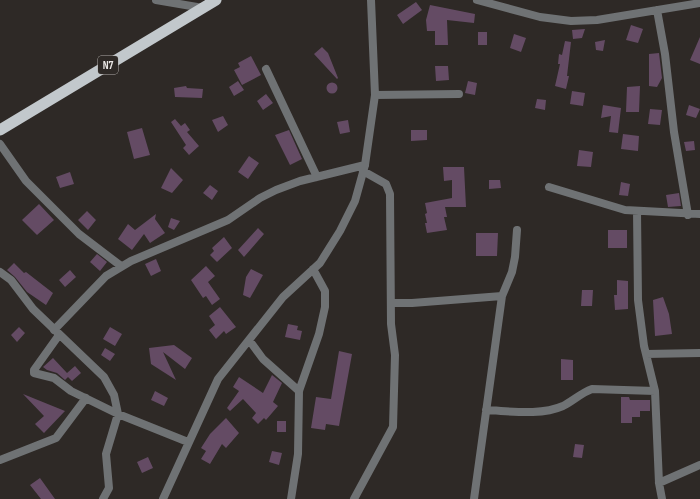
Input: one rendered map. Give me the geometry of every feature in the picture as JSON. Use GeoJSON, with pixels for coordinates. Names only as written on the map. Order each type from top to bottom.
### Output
{"type":"FeatureCollection","features":[{"type":"Feature","properties":{"kind":"highway","name":"N7"},"geometry":{"type":"LineString","coordinates":[[0,130],[216,0]]}},
{"type":"Feature","properties":{"kind":"street"},"geometry":{"type":"LineString","coordinates":[[156,0],[203,8]]}},
{"type":"Feature","properties":{"kind":"street"},"geometry":{"type":"LineString","coordinates":[[163,499],[218,379],[283,297],[320,263],[340,231],[355,201],[364,168],[375,95],[371,0]]}},
{"type":"Feature","properties":{"kind":"street"},"geometry":{"type":"LineString","coordinates":[[477,0],[540,17],[571,21],[597,20],[700,3]]}},
{"type":"Feature","properties":{"kind":"street"},"geometry":{"type":"LineString","coordinates":[[657,10],[665,54],[674,132],[688,215]]}},
{"type":"Feature","properties":{"kind":"street"},"geometry":{"type":"LineString","coordinates":[[266,69],[317,177]]}},
{"type":"Feature","properties":{"kind":"street"},"geometry":{"type":"LineString","coordinates":[[375,95],[459,94]]}},
{"type":"Feature","properties":{"kind":"street"},"geometry":{"type":"LineString","coordinates":[[0,144],[26,181],[79,234],[121,266]]}},
{"type":"Feature","properties":{"kind":"street"},"geometry":{"type":"LineString","coordinates":[[188,442],[118,414],[71,391],[54,378],[34,373],[38,362],[56,332],[106,276],[121,266],[154,250],[228,220],[260,198],[276,190],[317,177],[364,168],[386,184],[390,194],[390,324],[396,355],[393,427],[354,499]]}},
{"type":"Feature","properties":{"kind":"street"},"geometry":{"type":"LineString","coordinates":[[549,187],[625,210],[688,215],[700,214]]}},
{"type":"Feature","properties":{"kind":"street"},"geometry":{"type":"LineString","coordinates":[[637,211],[638,300],[646,354],[655,391],[658,483],[662,499]]}},
{"type":"Feature","properties":{"kind":"street"},"geometry":{"type":"LineString","coordinates":[[474,499],[502,296],[512,272],[515,258],[517,230]]}},
{"type":"Feature","properties":{"kind":"street"},"geometry":{"type":"LineString","coordinates":[[291,499],[298,454],[299,392],[318,334],[325,307],[325,291],[313,269]]}},
{"type":"Feature","properties":{"kind":"street"},"geometry":{"type":"LineString","coordinates":[[0,272],[11,280],[33,309],[104,377],[114,395],[118,414],[106,454],[109,488],[103,499]]}},
{"type":"Feature","properties":{"kind":"street"},"geometry":{"type":"LineString","coordinates":[[390,302],[412,303],[502,296]]}},
{"type":"Feature","properties":{"kind":"street"},"geometry":{"type":"LineString","coordinates":[[249,340],[263,359],[299,392]]}},
{"type":"Feature","properties":{"kind":"street"},"geometry":{"type":"LineString","coordinates":[[646,354],[700,352]]}},
{"type":"Feature","properties":{"kind":"street"},"geometry":{"type":"LineString","coordinates":[[486,410],[544,411],[564,406],[584,392],[592,389],[655,391]]}},
{"type":"Feature","properties":{"kind":"street"},"geometry":{"type":"LineString","coordinates":[[0,460],[56,438],[86,398]]}},
{"type":"Feature","properties":{"kind":"street"},"geometry":{"type":"LineString","coordinates":[[658,483],[700,465]]}},
{"type":"Feature","properties":{"kind":"building"},"geometry":{"type":"Polygon","coordinates":[[[416,2],[422,10],[403,24],[397,15],[416,2]]]}},
{"type":"Feature","properties":{"kind":"building"},"geometry":{"type":"Polygon","coordinates":[[[430,5],[475,14],[474,23],[447,20],[448,45],[435,45],[435,31],[427,31],[426,20],[430,5]]]}},
{"type":"Feature","properties":{"kind":"building"},"geometry":{"type":"Polygon","coordinates":[[[631,25],[643,29],[638,43],[626,40],[631,25]]]}},
{"type":"Feature","properties":{"kind":"building"},"geometry":{"type":"Polygon","coordinates":[[[585,29],[582,38],[573,39],[572,30],[585,29]]]}},
{"type":"Feature","properties":{"kind":"building"},"geometry":{"type":"Polygon","coordinates":[[[478,32],[487,32],[487,45],[478,45],[478,32]]]}},
{"type":"Feature","properties":{"kind":"building"},"geometry":{"type":"Polygon","coordinates":[[[514,34],[526,38],[521,52],[510,48],[514,34]]]}},
{"type":"Feature","properties":{"kind":"building"},"geometry":{"type":"Polygon","coordinates":[[[700,37],[700,64],[690,60],[700,37]]]}},
{"type":"Feature","properties":{"kind":"building"},"geometry":{"type":"Polygon","coordinates":[[[605,40],[603,51],[596,50],[595,42],[605,40]]]}},
{"type":"Feature","properties":{"kind":"building"},"geometry":{"type":"Polygon","coordinates":[[[565,41],[571,42],[567,76],[569,76],[566,89],[555,86],[560,64],[558,64],[559,54],[562,55],[565,41]]]}},
{"type":"Feature","properties":{"kind":"building"},"geometry":{"type":"Polygon","coordinates":[[[322,47],[328,53],[338,78],[337,79],[314,54],[322,47]]]}},
{"type":"Feature","properties":{"kind":"building"},"geometry":{"type":"Polygon","coordinates":[[[659,53],[662,78],[657,87],[649,86],[649,54],[659,53]]]}},
{"type":"Feature","properties":{"kind":"building"},"geometry":{"type":"Polygon","coordinates":[[[251,56],[261,75],[242,85],[234,70],[240,67],[238,63],[251,56]]]}},
{"type":"Feature","properties":{"kind":"building"},"geometry":{"type":"Polygon","coordinates":[[[435,66],[448,66],[449,80],[436,81],[435,66]]]}},
{"type":"Feature","properties":{"kind":"building"},"geometry":{"type":"Polygon","coordinates":[[[238,81],[244,90],[234,96],[229,87],[238,81]]]}},
{"type":"Feature","properties":{"kind":"building"},"geometry":{"type":"Polygon","coordinates":[[[468,81],[477,83],[475,95],[465,93],[468,81]]]}},
{"type":"Feature","properties":{"kind":"building"},"geometry":{"type":"Polygon","coordinates":[[[330,83],[334,83],[336,84],[336,92],[330,93],[327,90],[327,86],[330,83]]]}},
{"type":"Feature","properties":{"kind":"building"},"geometry":{"type":"Polygon","coordinates":[[[186,86],[187,88],[203,89],[202,98],[175,97],[174,88],[186,86]]]}},
{"type":"Feature","properties":{"kind":"building"},"geometry":{"type":"Polygon","coordinates":[[[640,86],[639,112],[626,112],[627,87],[640,86]]]}},
{"type":"Feature","properties":{"kind":"building"},"geometry":{"type":"Polygon","coordinates":[[[572,91],[585,93],[583,106],[570,104],[572,91]]]}},
{"type":"Feature","properties":{"kind":"building"},"geometry":{"type":"Polygon","coordinates":[[[266,94],[273,103],[263,110],[257,101],[266,94]]]}},
{"type":"Feature","properties":{"kind":"building"},"geometry":{"type":"Polygon","coordinates":[[[537,99],[546,100],[545,110],[535,108],[537,99]]]}},
{"type":"Feature","properties":{"kind":"building"},"geometry":{"type":"Polygon","coordinates":[[[603,105],[621,108],[618,133],[609,132],[611,116],[601,118],[603,105]]]}},
{"type":"Feature","properties":{"kind":"building"},"geometry":{"type":"Polygon","coordinates":[[[689,105],[700,109],[696,118],[686,115],[689,105]]]}},
{"type":"Feature","properties":{"kind":"building"},"geometry":{"type":"Polygon","coordinates":[[[650,109],[662,110],[660,125],[648,124],[650,109]]]}},
{"type":"Feature","properties":{"kind":"building"},"geometry":{"type":"Polygon","coordinates":[[[223,116],[228,125],[218,132],[212,120],[223,116]]]}},
{"type":"Feature","properties":{"kind":"building"},"geometry":{"type":"Polygon","coordinates":[[[175,119],[181,126],[185,123],[190,130],[187,132],[199,146],[189,155],[183,148],[186,145],[171,122],[175,119]]]}},
{"type":"Feature","properties":{"kind":"building"},"geometry":{"type":"Polygon","coordinates":[[[348,120],[350,132],[340,134],[337,122],[348,120]]]}},
{"type":"Feature","properties":{"kind":"building"},"geometry":{"type":"Polygon","coordinates":[[[142,128],[150,155],[134,159],[127,132],[142,128]]]}},
{"type":"Feature","properties":{"kind":"building"},"geometry":{"type":"Polygon","coordinates":[[[289,130],[302,159],[290,165],[275,135],[289,130]]]}},
{"type":"Feature","properties":{"kind":"building"},"geometry":{"type":"Polygon","coordinates":[[[411,130],[427,130],[427,140],[411,141],[411,130]]]}},
{"type":"Feature","properties":{"kind":"building"},"geometry":{"type":"Polygon","coordinates":[[[623,134],[639,136],[638,151],[621,149],[623,134]]]}},
{"type":"Feature","properties":{"kind":"building"},"geometry":{"type":"Polygon","coordinates":[[[694,141],[695,150],[686,151],[684,142],[694,141]]]}},
{"type":"Feature","properties":{"kind":"building"},"geometry":{"type":"Polygon","coordinates":[[[579,150],[593,152],[591,167],[577,166],[579,150]]]}},
{"type":"Feature","properties":{"kind":"building"},"geometry":{"type":"Polygon","coordinates":[[[249,156],[259,163],[248,179],[238,172],[249,156]]]}},
{"type":"Feature","properties":{"kind":"building"},"geometry":{"type":"Polygon","coordinates":[[[443,167],[464,167],[466,207],[445,207],[447,217],[444,217],[447,230],[427,233],[425,214],[427,213],[425,203],[452,198],[452,180],[444,181],[443,167]]]}},
{"type":"Feature","properties":{"kind":"building"},"geometry":{"type":"Polygon","coordinates":[[[171,168],[183,180],[172,193],[161,188],[171,168]]]}},
{"type":"Feature","properties":{"kind":"building"},"geometry":{"type":"Polygon","coordinates":[[[70,172],[74,184],[60,188],[56,177],[70,172]]]}},
{"type":"Feature","properties":{"kind":"building"},"geometry":{"type":"Polygon","coordinates":[[[489,180],[500,180],[501,188],[489,189],[489,180]]]}},
{"type":"Feature","properties":{"kind":"building"},"geometry":{"type":"Polygon","coordinates":[[[621,182],[630,184],[628,196],[619,195],[621,182]]]}},
{"type":"Feature","properties":{"kind":"building"},"geometry":{"type":"Polygon","coordinates":[[[210,185],[218,191],[212,200],[203,193],[210,185]]]}},
{"type":"Feature","properties":{"kind":"building"},"geometry":{"type":"Polygon","coordinates":[[[679,193],[681,206],[668,207],[666,195],[679,193]]]}},
{"type":"Feature","properties":{"kind":"building"},"geometry":{"type":"Polygon","coordinates":[[[39,204],[54,220],[37,235],[22,220],[39,204]]]}},
{"type":"Feature","properties":{"kind":"building"},"geometry":{"type":"Polygon","coordinates":[[[87,211],[96,220],[88,230],[78,220],[87,211]]]}},
{"type":"Feature","properties":{"kind":"building"},"geometry":{"type":"Polygon","coordinates":[[[156,214],[155,219],[165,233],[150,243],[144,234],[132,250],[118,239],[128,224],[135,230],[156,214]]]}},
{"type":"Feature","properties":{"kind":"building"},"geometry":{"type":"Polygon","coordinates":[[[171,218],[180,221],[174,230],[168,227],[171,218]]]}},
{"type":"Feature","properties":{"kind":"building"},"geometry":{"type":"Polygon","coordinates":[[[258,228],[264,234],[244,257],[238,250],[258,228]]]}},
{"type":"Feature","properties":{"kind":"building"},"geometry":{"type":"Polygon","coordinates":[[[608,230],[627,230],[627,248],[608,248],[608,230]]]}},
{"type":"Feature","properties":{"kind":"building"},"geometry":{"type":"Polygon","coordinates":[[[476,233],[498,233],[497,256],[476,256],[476,233]]]}},
{"type":"Feature","properties":{"kind":"building"},"geometry":{"type":"Polygon","coordinates":[[[224,237],[232,248],[217,262],[210,255],[214,251],[212,248],[224,237]]]}},
{"type":"Feature","properties":{"kind":"building"},"geometry":{"type":"Polygon","coordinates":[[[97,254],[107,262],[100,271],[90,262],[97,254]]]}},
{"type":"Feature","properties":{"kind":"building"},"geometry":{"type":"Polygon","coordinates":[[[156,259],[161,271],[151,276],[145,264],[156,259]]]}},
{"type":"Feature","properties":{"kind":"building"},"geometry":{"type":"Polygon","coordinates":[[[14,263],[24,273],[26,272],[53,293],[46,305],[27,292],[15,277],[7,270],[14,263]]]}},
{"type":"Feature","properties":{"kind":"building"},"geometry":{"type":"Polygon","coordinates":[[[206,266],[215,276],[208,282],[220,299],[212,305],[206,296],[203,298],[191,280],[206,266]]]}},
{"type":"Feature","properties":{"kind":"building"},"geometry":{"type":"Polygon","coordinates":[[[251,269],[263,275],[250,298],[243,295],[246,277],[251,269]]]}},
{"type":"Feature","properties":{"kind":"building"},"geometry":{"type":"Polygon","coordinates":[[[70,270],[76,277],[65,287],[59,280],[70,270]]]}},
{"type":"Feature","properties":{"kind":"building"},"geometry":{"type":"Polygon","coordinates":[[[617,280],[628,281],[628,309],[615,310],[614,295],[617,295],[617,280]]]}},
{"type":"Feature","properties":{"kind":"building"},"geometry":{"type":"Polygon","coordinates":[[[582,290],[593,290],[592,306],[581,306],[582,290]]]}},
{"type":"Feature","properties":{"kind":"building"},"geometry":{"type":"Polygon","coordinates":[[[663,297],[669,314],[672,334],[655,336],[653,300],[663,297]]]}},
{"type":"Feature","properties":{"kind":"building"},"geometry":{"type":"Polygon","coordinates":[[[220,307],[236,327],[226,334],[224,331],[216,339],[209,330],[215,325],[209,316],[220,307]]]}},
{"type":"Feature","properties":{"kind":"building"},"geometry":{"type":"Polygon","coordinates":[[[288,324],[298,326],[297,330],[302,331],[300,340],[285,337],[288,324]]]}},
{"type":"Feature","properties":{"kind":"building"},"geometry":{"type":"Polygon","coordinates":[[[19,327],[25,333],[17,342],[11,335],[19,327]]]}},
{"type":"Feature","properties":{"kind":"building"},"geometry":{"type":"Polygon","coordinates":[[[110,327],[122,334],[115,346],[103,339],[110,327]]]}},
{"type":"Feature","properties":{"kind":"building"},"geometry":{"type":"Polygon","coordinates":[[[174,345],[192,358],[185,369],[163,352],[176,380],[151,364],[149,348],[174,345]]]}},
{"type":"Feature","properties":{"kind":"building"},"geometry":{"type":"Polygon","coordinates":[[[105,348],[115,354],[110,361],[101,355],[105,348]]]}},
{"type":"Feature","properties":{"kind":"building"},"geometry":{"type":"Polygon","coordinates":[[[339,351],[352,354],[339,426],[326,424],[325,430],[311,428],[316,397],[331,399],[339,351]]]}},
{"type":"Feature","properties":{"kind":"building"},"geometry":{"type":"Polygon","coordinates":[[[53,358],[67,373],[75,366],[81,373],[72,381],[68,377],[65,380],[57,373],[43,367],[53,358]]]}},
{"type":"Feature","properties":{"kind":"building"},"geometry":{"type":"Polygon","coordinates":[[[561,359],[573,360],[573,380],[561,380],[561,359]]]}},
{"type":"Feature","properties":{"kind":"building"},"geometry":{"type":"Polygon","coordinates":[[[272,375],[282,383],[273,402],[278,406],[266,420],[264,418],[258,424],[252,418],[256,413],[243,399],[230,411],[227,408],[239,391],[233,387],[239,377],[263,393],[272,375]]]}},
{"type":"Feature","properties":{"kind":"building"},"geometry":{"type":"Polygon","coordinates":[[[155,391],[168,398],[164,406],[151,400],[155,391]]]}},
{"type":"Feature","properties":{"kind":"building"},"geometry":{"type":"Polygon","coordinates":[[[23,394],[65,411],[44,433],[35,424],[44,416],[23,394]]]}},
{"type":"Feature","properties":{"kind":"building"},"geometry":{"type":"Polygon","coordinates":[[[621,397],[629,397],[630,400],[650,400],[650,411],[640,411],[640,417],[632,417],[632,423],[621,423],[621,397]]]}},
{"type":"Feature","properties":{"kind":"building"},"geometry":{"type":"Polygon","coordinates":[[[226,418],[239,433],[226,448],[222,444],[210,464],[201,459],[206,451],[201,448],[210,434],[226,418]]]}},
{"type":"Feature","properties":{"kind":"building"},"geometry":{"type":"Polygon","coordinates":[[[277,421],[286,421],[286,432],[277,432],[277,421]]]}},
{"type":"Feature","properties":{"kind":"building"},"geometry":{"type":"Polygon","coordinates":[[[575,444],[584,445],[582,458],[573,457],[575,444]]]}},
{"type":"Feature","properties":{"kind":"building"},"geometry":{"type":"Polygon","coordinates":[[[272,451],[282,453],[279,465],[269,462],[272,451]]]}},
{"type":"Feature","properties":{"kind":"building"},"geometry":{"type":"Polygon","coordinates":[[[148,457],[153,468],[142,473],[137,462],[148,457]]]}},
{"type":"Feature","properties":{"kind":"building"},"geometry":{"type":"Polygon","coordinates":[[[40,478],[55,499],[41,499],[30,485],[40,478]]]}}]}
